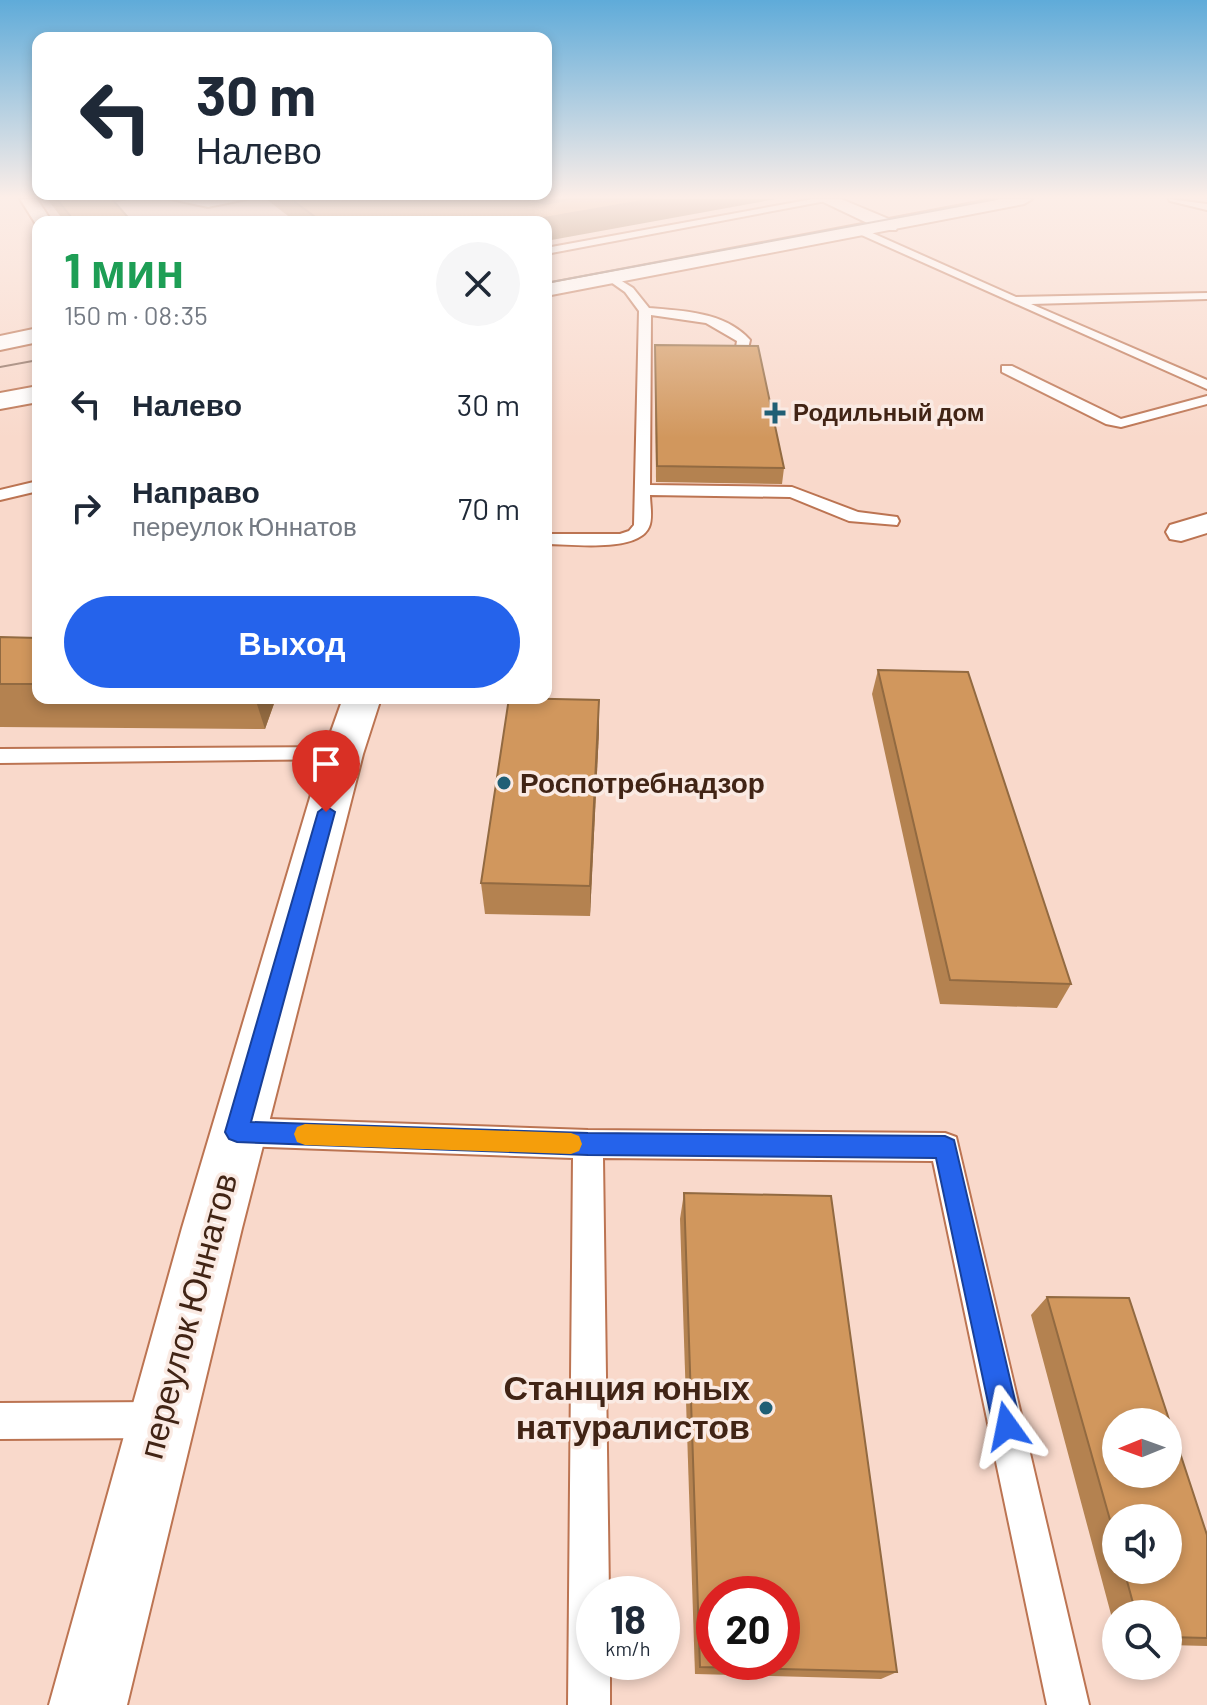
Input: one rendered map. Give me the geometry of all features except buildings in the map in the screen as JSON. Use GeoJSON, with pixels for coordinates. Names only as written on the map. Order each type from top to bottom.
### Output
{"type":"FeatureCollection","features":[{"type":"Feature","properties":{"kind":"street"},"geometry":{"type":"LineString","coordinates":[[552,289],[609,279]]}},
{"type":"Feature","properties":{"kind":"street"},"geometry":{"type":"LineString","coordinates":[[0,343],[32,336]]}},
{"type":"Feature","properties":{"kind":"street"},"geometry":{"type":"LineString","coordinates":[[0,401],[32,395]]}},
{"type":"Feature","properties":{"kind":"street","name":"переулок Юннатов"},"geometry":{"type":"LineString","coordinates":[[88,1705],[159,1420],[237,1132],[343,754],[360,704]]}},
{"type":"Feature","properties":{"kind":"lane"},"geometry":{"type":"LineString","coordinates":[[552,539],[621,539],[635,535],[642,525],[650,352],[645,311],[638,299],[613,279]]}},
{"type":"Feature","properties":{"kind":"lane"},"geometry":{"type":"LineString","coordinates":[[965,279],[1207,385]]}},
{"type":"Feature","properties":{"kind":"lane"},"geometry":{"type":"LineString","coordinates":[[1014,301],[1207,296]]}},
{"type":"Feature","properties":{"kind":"lane"},"geometry":{"type":"LineString","coordinates":[[645,311],[712,320],[734,329],[744,340],[742,350],[719,355],[696,355]]}},
{"type":"Feature","properties":{"kind":"lane"},"geometry":{"type":"LineString","coordinates":[[1007,369],[1121,423],[1207,400]]}},
{"type":"Feature","properties":{"kind":"lane"},"geometry":{"type":"LineString","coordinates":[[0,495],[32,487]]}},
{"type":"Feature","properties":{"kind":"lane"},"geometry":{"type":"LineString","coordinates":[[642,490],[792,492],[855,517],[891,521]]}},
{"type":"Feature","properties":{"kind":"lane"},"geometry":{"type":"LineString","coordinates":[[0,756],[343,754]]}},
{"type":"Feature","properties":{"kind":"lane"},"geometry":{"type":"LineString","coordinates":[[237,1132],[588,1144],[945,1147],[1068,1705]]}},
{"type":"Feature","properties":{"kind":"lane"},"geometry":{"type":"LineString","coordinates":[[588,1144],[589,1705]]}},
{"type":"Feature","properties":{"kind":"lane"},"geometry":{"type":"LineString","coordinates":[[0,1421],[159,1420]]}},
{"type":"Feature","properties":{"kind":"tram line"},"geometry":{"type":"LineString","coordinates":[[552,282],[570,279]]}},
{"type":"Feature","properties":{"kind":"tram line"},"geometry":{"type":"LineString","coordinates":[[0,367],[32,361]]}},
{"type":"Feature","properties":{"kind":"slow traffic"},"geometry":{"type":"LineString","coordinates":[[305,1134],[571,1144]]}},
{"type":"Feature","properties":{"kind":"place","name":"Родильный дом"},"geometry":{"type":"Point","coordinates":[775,413]}},
{"type":"Feature","properties":{"kind":"place","name":"Роспотребнадзор"},"geometry":{"type":"Point","coordinates":[504,783]}},
{"type":"Feature","properties":{"kind":"place","name":"Станция юных натуралистов"},"geometry":{"type":"Point","coordinates":[766,1408]}},
{"type":"Feature","properties":{"kind":"route"},"geometry":{"type":"LineString","coordinates":[[326,812],[237,1132],[588,1144],[945,1147],[1007,1426]]}}]}
